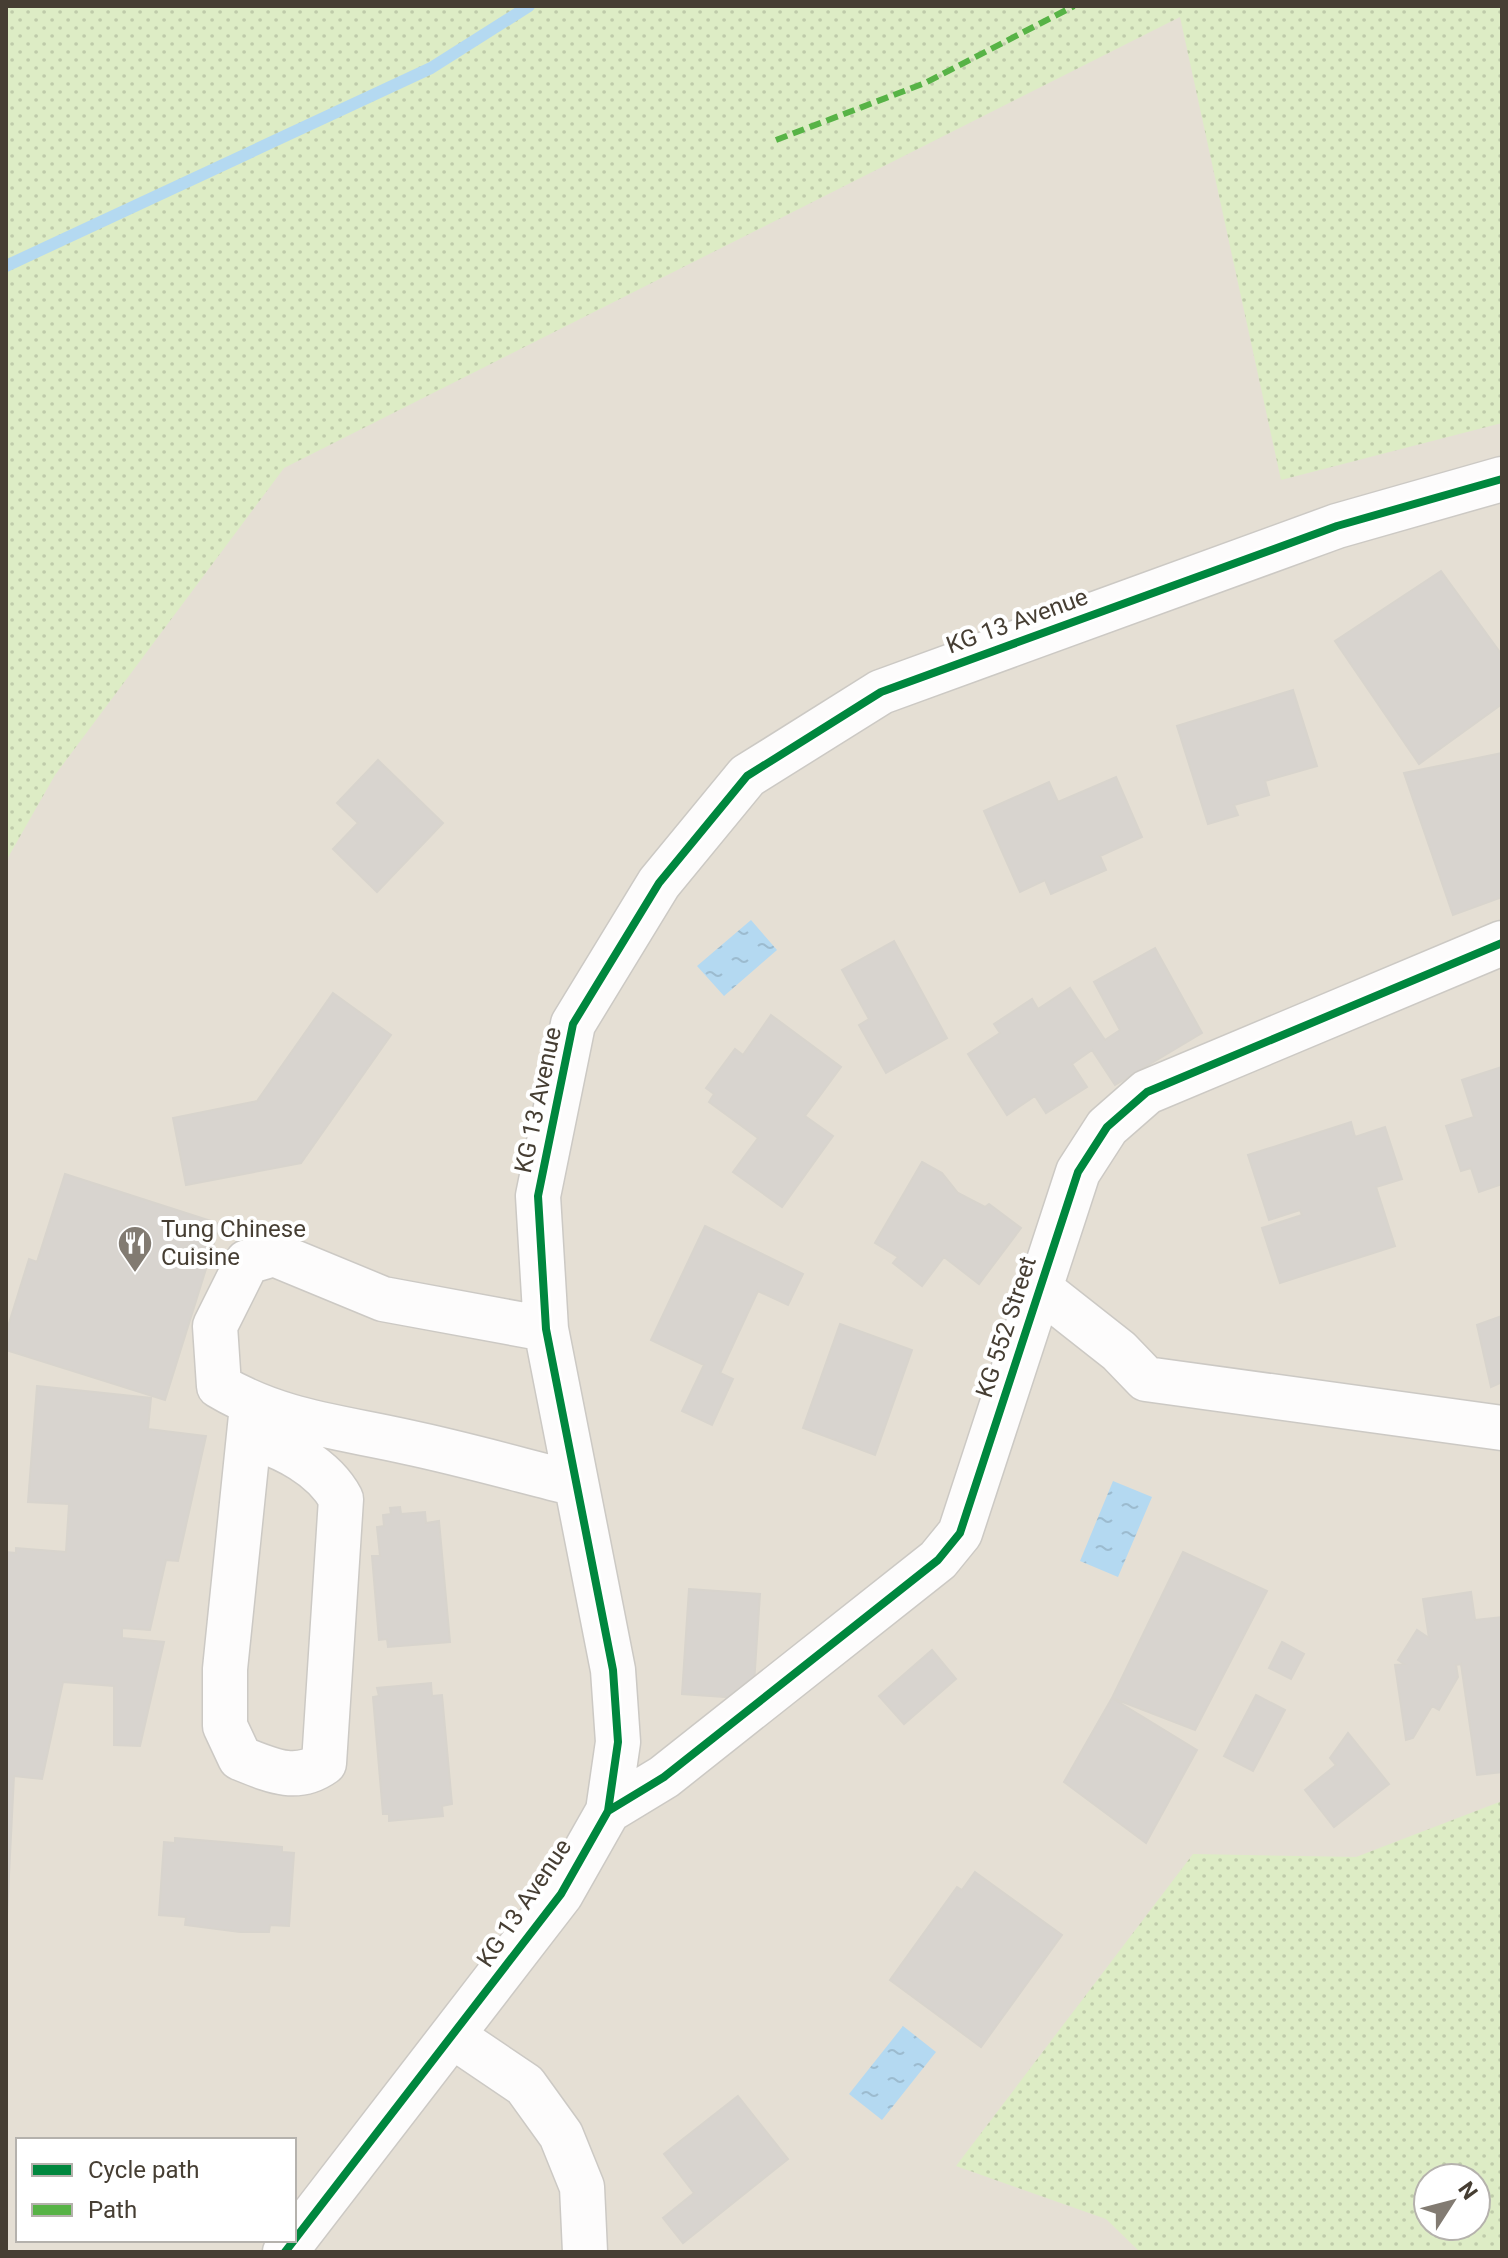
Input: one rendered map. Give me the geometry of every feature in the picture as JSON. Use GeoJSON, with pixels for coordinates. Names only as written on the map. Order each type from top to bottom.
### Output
{"type":"FeatureCollection","features":[{"type":"Feature","properties":{"kind":"street","name":"KG 13 Avenue"},"geometry":{"type":"LineString","coordinates":[[296,2238],[402,2098],[454,2037],[561,1894],[608,1811],[618,1742],[613,1670],[546,1329],[538,1196],[573,1024],[659,883],[747,776],[881,692],[1337,526],[1502,479]]}},
{"type":"Feature","properties":{"kind":"street","name":"KG 552 Street"},"geometry":{"type":"LineString","coordinates":[[608,1811],[664,1777],[945,1551],[960,1533],[1078,1172],[1107,1127],[1147,1092],[1502,943]]}},
{"type":"Feature","properties":{"kind":"street"},"geometry":{"type":"LineString","coordinates":[[250,1421],[225,1669],[225,1726],[240,1758],[279,1774],[309,1773],[324,1763],[341,1499],[330,1478],[278,1447],[219,1386],[215,1326],[247,1262],[274,1254],[383,1299],[546,1329]]}},
{"type":"Feature","properties":{"kind":"street"},"geometry":{"type":"LineString","coordinates":[[1039,1288],[1119,1351],[1146,1379],[1502,1428]]}},
{"type":"Feature","properties":{"kind":"street"},"geometry":{"type":"LineString","coordinates":[[250,1421],[404,1441],[576,1484]]}},
{"type":"Feature","properties":{"kind":"street"},"geometry":{"type":"LineString","coordinates":[[454,2037],[525,2085],[561,2135],[582,2187],[585,2252]]}},
{"type":"Feature","properties":{"kind":"shaded area"},"geometry":{"type":"Polygon","coordinates":[[[6,6],[1502,6],[1502,2252],[6,2252],[6,6]]]}},
{"type":"Feature","properties":{"kind":"green space"},"geometry":{"type":"Polygon","coordinates":[[[6,6],[1502,6],[1502,423],[1281,480],[1180,17],[284,468],[55,775],[6,861],[6,6]]]}},
{"type":"Feature","properties":{"kind":"green space"},"geometry":{"type":"Polygon","coordinates":[[[1502,1801],[1502,2252],[1140,2252],[1106,2219],[956,2166],[1193,1854],[1356,1857],[1502,1801]]]}},
{"type":"Feature","properties":{"kind":"water"},"geometry":{"type":"Polygon","coordinates":[[[751,920],[777,950],[724,996],[697,966],[751,920]]]}},
{"type":"Feature","properties":{"kind":"water"},"geometry":{"type":"Polygon","coordinates":[[[1113,1481],[1152,1497],[1118,1577],[1080,1561],[1113,1481]]]}},
{"type":"Feature","properties":{"kind":"water"},"geometry":{"type":"Polygon","coordinates":[[[903,2026],[936,2052],[882,2120],[849,2094],[903,2026]]]}},
{"type":"Feature","properties":{"kind":"building"},"geometry":{"type":"Polygon","coordinates":[[[1441,571],[1502,655],[1502,704],[1419,764],[1335,641],[1441,571]]]}},
{"type":"Feature","properties":{"kind":"building"},"geometry":{"type":"Polygon","coordinates":[[[1293,690],[1317,766],[1265,781],[1269,795],[1234,805],[1238,815],[1208,824],[1177,726],[1293,690]]]}},
{"type":"Feature","properties":{"kind":"building"},"geometry":{"type":"Polygon","coordinates":[[[1502,753],[1502,897],[1453,915],[1404,773],[1502,753]]]}},
{"type":"Feature","properties":{"kind":"building"},"geometry":{"type":"Polygon","coordinates":[[[378,760],[443,823],[377,892],[333,849],[358,823],[337,803],[378,760]]]}},
{"type":"Feature","properties":{"kind":"building"},"geometry":{"type":"Polygon","coordinates":[[[1116,777],[1142,837],[1100,856],[1106,870],[1051,894],[1045,880],[1020,892],[984,811],[1049,782],[1058,802],[1116,777]]]}},
{"type":"Feature","properties":{"kind":"building"},"geometry":{"type":"Polygon","coordinates":[[[894,941],[947,1038],[886,1073],[859,1025],[869,1019],[842,970],[894,941]]]}},
{"type":"Feature","properties":{"kind":"building"},"geometry":{"type":"Polygon","coordinates":[[[1155,948],[1202,1033],[1115,1085],[1092,1050],[1072,1064],[1087,1087],[1046,1113],[1035,1096],[1007,1115],[968,1054],[1000,1033],[994,1024],[1032,999],[1038,1009],[1070,988],[1105,1040],[1120,1030],[1094,982],[1155,948]]]}},
{"type":"Feature","properties":{"kind":"building"},"geometry":{"type":"Polygon","coordinates":[[[333,993],[391,1035],[301,1163],[186,1185],[173,1118],[257,1101],[333,993]]]}},
{"type":"Feature","properties":{"kind":"building"},"geometry":{"type":"Polygon","coordinates":[[[771,1015],[841,1067],[805,1116],[833,1136],[782,1207],[733,1172],[758,1138],[709,1102],[714,1094],[706,1088],[735,1049],[743,1055],[771,1015]]]}},
{"type":"Feature","properties":{"kind":"building"},"geometry":{"type":"Polygon","coordinates":[[[1502,1067],[1502,1184],[1479,1192],[1471,1168],[1461,1171],[1446,1126],[1474,1117],[1462,1080],[1502,1067]]]}},
{"type":"Feature","properties":{"kind":"building"},"geometry":{"type":"Polygon","coordinates":[[[1351,1122],[1355,1137],[1385,1127],[1402,1179],[1376,1187],[1395,1246],[1280,1283],[1262,1228],[1302,1215],[1300,1210],[1269,1220],[1248,1155],[1351,1122]]]}},
{"type":"Feature","properties":{"kind":"building"},"geometry":{"type":"Polygon","coordinates":[[[922,1162],[942,1173],[958,1193],[985,1207],[989,1204],[1021,1228],[979,1284],[944,1257],[922,1286],[893,1263],[898,1257],[875,1243],[922,1162]]]}},
{"type":"Feature","properties":{"kind":"building"},"geometry":{"type":"Polygon","coordinates":[[[65,1174],[220,1224],[165,1400],[6,1350],[6,1333],[29,1259],[37,1262],[65,1174]]]}},
{"type":"Feature","properties":{"kind":"building"},"geometry":{"type":"Polygon","coordinates":[[[705,1226],[803,1274],[788,1305],[758,1291],[720,1373],[733,1379],[712,1425],[682,1411],[704,1365],[651,1340],[705,1226]]]}},
{"type":"Feature","properties":{"kind":"building"},"geometry":{"type":"Polygon","coordinates":[[[1502,1316],[1502,1382],[1491,1387],[1477,1325],[1502,1316]]]}},
{"type":"Feature","properties":{"kind":"building"},"geometry":{"type":"Polygon","coordinates":[[[840,1324],[912,1350],[875,1455],[803,1428],[840,1324]]]}},
{"type":"Feature","properties":{"kind":"building"},"geometry":{"type":"Polygon","coordinates":[[[37,1386],[151,1398],[148,1429],[206,1436],[178,1561],[166,1560],[150,1630],[122,1628],[122,1638],[164,1642],[140,1746],[114,1745],[114,1686],[63,1682],[42,1779],[14,1776],[6,1935],[6,1552],[16,1553],[16,1548],[66,1552],[69,1504],[28,1502],[37,1386]]]}},
{"type":"Feature","properties":{"kind":"building"},"geometry":{"type":"Polygon","coordinates":[[[400,1507],[401,1514],[425,1512],[426,1523],[439,1521],[450,1642],[388,1647],[387,1639],[379,1640],[372,1556],[380,1556],[377,1527],[384,1526],[383,1515],[391,1514],[390,1508],[400,1507]]]}},
{"type":"Feature","properties":{"kind":"building"},"geometry":{"type":"Polygon","coordinates":[[[1183,1552],[1267,1591],[1195,1730],[1112,1698],[1183,1552]]]}},
{"type":"Feature","properties":{"kind":"building"},"geometry":{"type":"Polygon","coordinates":[[[689,1589],[760,1594],[753,1699],[682,1694],[689,1589]]]}},
{"type":"Feature","properties":{"kind":"building"},"geometry":{"type":"Polygon","coordinates":[[[1471,1592],[1475,1620],[1502,1617],[1502,1772],[1477,1775],[1461,1664],[1456,1665],[1458,1677],[1439,1710],[1432,1706],[1413,1738],[1406,1740],[1395,1665],[1404,1664],[1398,1660],[1417,1630],[1429,1638],[1423,1599],[1471,1592]]]}},
{"type":"Feature","properties":{"kind":"building"},"geometry":{"type":"Polygon","coordinates":[[[1282,1642],[1304,1654],[1291,1679],[1269,1668],[1282,1642]]]}},
{"type":"Feature","properties":{"kind":"building"},"geometry":{"type":"Polygon","coordinates":[[[932,1650],[956,1679],[904,1724],[879,1696],[932,1650]]]}},
{"type":"Feature","properties":{"kind":"building"},"geometry":{"type":"Polygon","coordinates":[[[431,1683],[432,1696],[442,1695],[452,1804],[442,1806],[443,1816],[389,1821],[389,1814],[383,1814],[373,1697],[379,1696],[377,1688],[431,1683]]]}},
{"type":"Feature","properties":{"kind":"building"},"geometry":{"type":"Polygon","coordinates":[[[1256,1695],[1285,1710],[1253,1771],[1224,1756],[1256,1695]]]}},
{"type":"Feature","properties":{"kind":"building"},"geometry":{"type":"Polygon","coordinates":[[[1112,1698],[1197,1750],[1146,1843],[1064,1782],[1112,1698]]]}},
{"type":"Feature","properties":{"kind":"building"},"geometry":{"type":"Polygon","coordinates":[[[1348,1733],[1389,1784],[1334,1827],[1305,1790],[1336,1765],[1330,1758],[1348,1733]]]}},
{"type":"Feature","properties":{"kind":"building"},"geometry":{"type":"Polygon","coordinates":[[[175,1838],[282,1847],[282,1852],[294,1853],[289,1926],[270,1925],[269,1932],[240,1932],[185,1925],[186,1917],[159,1915],[164,1842],[175,1843],[175,1838]]]}},
{"type":"Feature","properties":{"kind":"building"},"geometry":{"type":"Polygon","coordinates":[[[975,1872],[1062,1935],[981,2047],[890,1980],[957,1887],[962,1890],[975,1872]]]}},
{"type":"Feature","properties":{"kind":"building"},"geometry":{"type":"Polygon","coordinates":[[[738,2096],[788,2159],[683,2243],[663,2218],[694,2193],[664,2154],[738,2096]]]}},
{"type":"Feature","properties":{"kind":"waterway"},"geometry":{"type":"LineString","coordinates":[[6,266],[431,68],[529,6]]}},
{"type":"Feature","properties":{"kind":"marked path"},"geometry":{"type":"LineString","coordinates":[[776,140],[925,83],[1074,6]]}},
{"type":"Feature","properties":{"kind":"cycle path"},"geometry":{"type":"LineString","coordinates":[[296,2238],[561,1894],[608,1811],[618,1742],[613,1670],[546,1329],[538,1196],[573,1024],[659,883],[747,776],[881,692],[1337,526],[1502,479]]}},
{"type":"Feature","properties":{"kind":"cycle path"},"geometry":{"type":"LineString","coordinates":[[608,1811],[664,1777],[938,1560],[960,1533],[1078,1172],[1107,1127],[1147,1092],[1502,943]]}},
{"type":"Feature","properties":{"kind":"cycle path"},"geometry":{"type":"LineString","coordinates":[[285,2252],[293,2242]]}},
{"type":"Feature","properties":{"kind":"place","name":"Tung Chinese Cuisine"},"geometry":{"type":"Point","coordinates":[135,1274]}}]}
